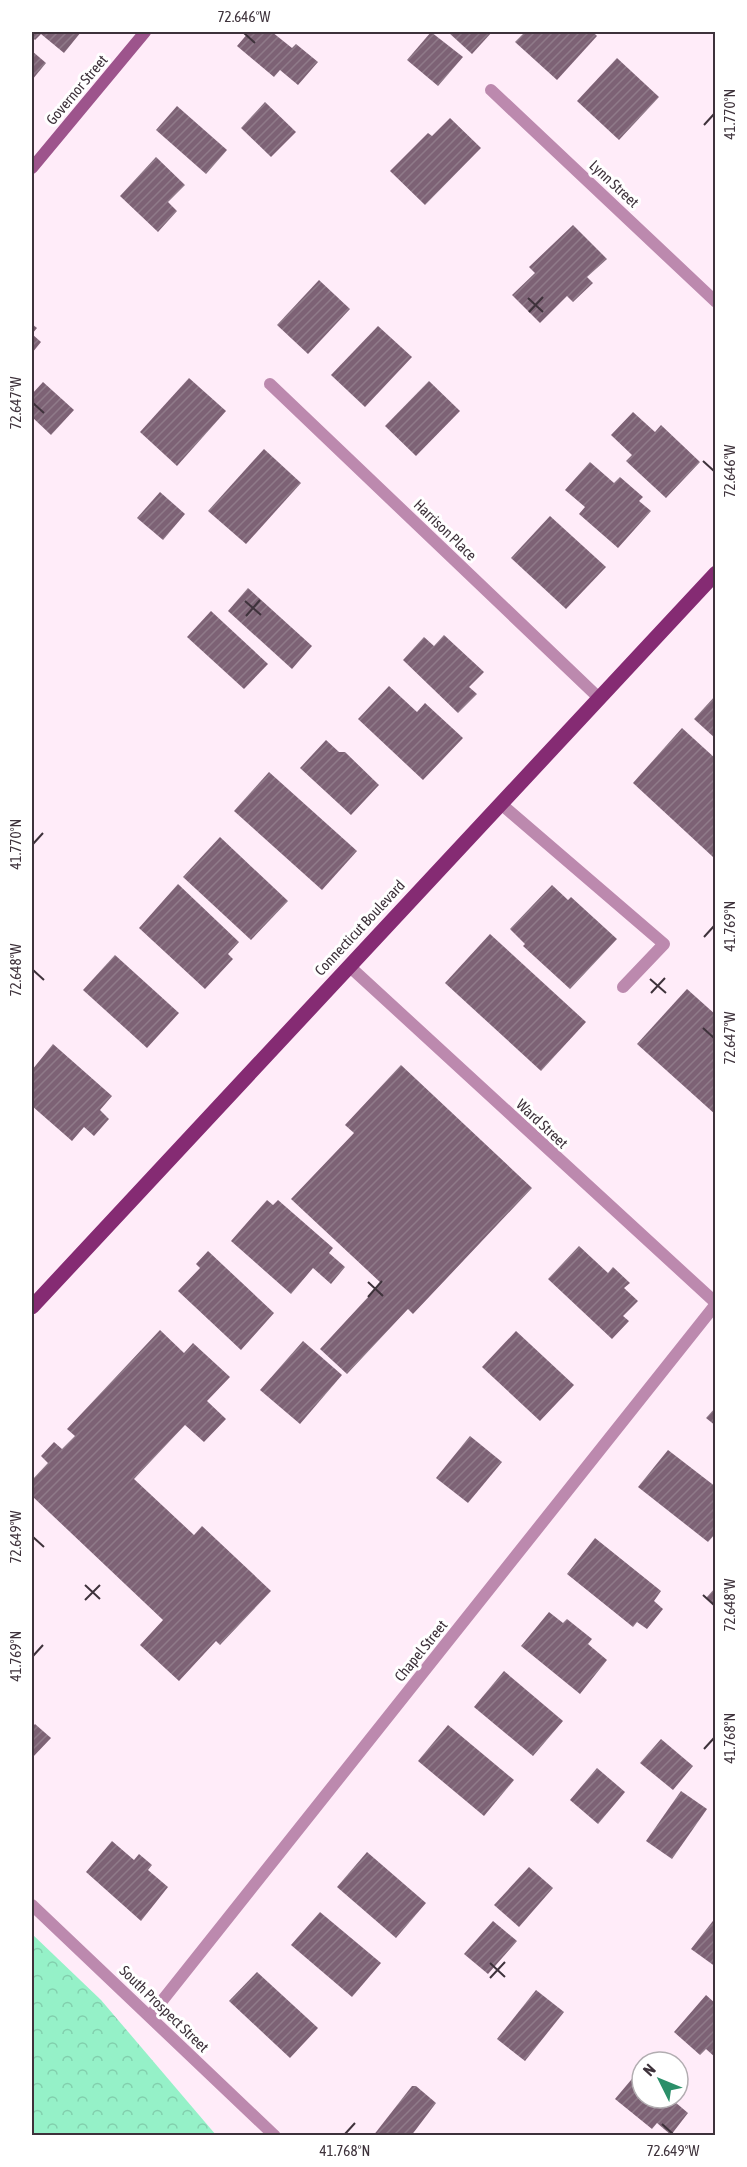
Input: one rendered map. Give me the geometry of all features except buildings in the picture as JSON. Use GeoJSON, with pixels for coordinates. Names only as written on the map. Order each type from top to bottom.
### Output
{"type":"FeatureCollection","features":[{"type":"Feature","properties":{"kind":"main road","name":"Governor Street"},"geometry":{"type":"LineString","coordinates":[[32,168],[145,32]]}},
{"type":"Feature","properties":{"kind":"main road","name":"Connecticut Boulevard"},"geometry":{"type":"LineString","coordinates":[[32,1307],[716,573]]}},
{"type":"Feature","properties":{"kind":"street","name":"Lynn Street"},"geometry":{"type":"LineString","coordinates":[[491,90],[716,302]]}},
{"type":"Feature","properties":{"kind":"street","name":"Harrison Place"},"geometry":{"type":"LineString","coordinates":[[270,384],[599,698]]}},
{"type":"Feature","properties":{"kind":"street"},"geometry":{"type":"LineString","coordinates":[[501,804],[664,944],[623,987]]}},
{"type":"Feature","properties":{"kind":"street","name":"Ward Street"},"geometry":{"type":"LineString","coordinates":[[349,966],[716,1304]]}},
{"type":"Feature","properties":{"kind":"street","name":"Chapel Street"},"geometry":{"type":"LineString","coordinates":[[150,2016],[716,1304]]}},
{"type":"Feature","properties":{"kind":"street","name":"South Prospect Street"},"geometry":{"type":"LineString","coordinates":[[32,1905],[274,2136]]}},
{"type":"Feature","properties":{"kind":"green space"},"geometry":{"type":"Polygon","coordinates":[[[32,1934],[101,2000],[216,2135],[32,2135],[32,1934]]]}}]}
